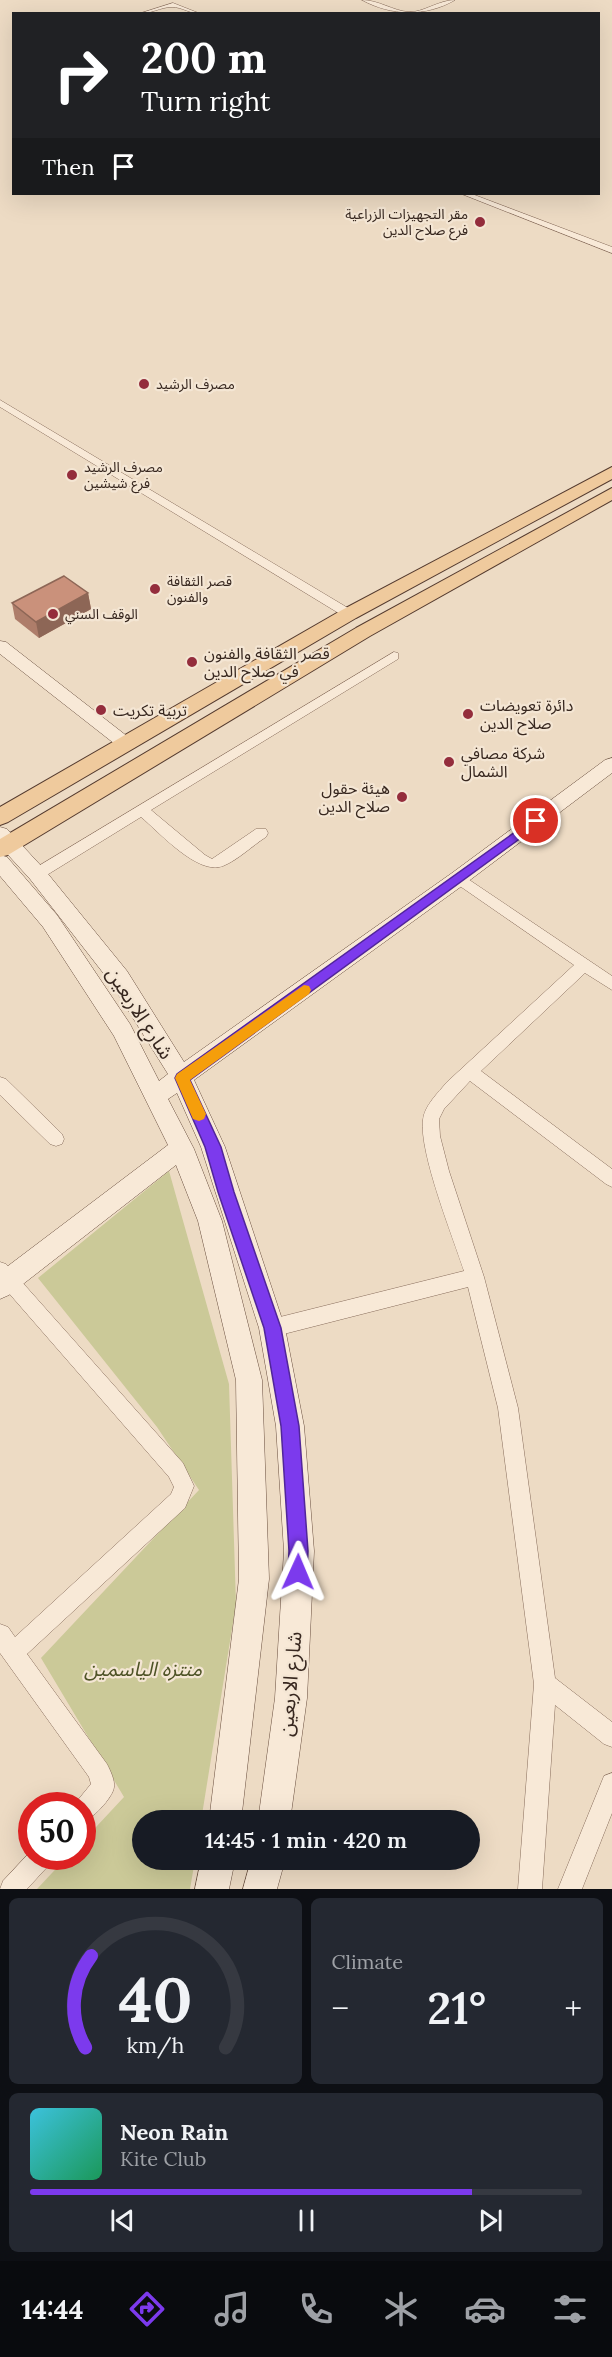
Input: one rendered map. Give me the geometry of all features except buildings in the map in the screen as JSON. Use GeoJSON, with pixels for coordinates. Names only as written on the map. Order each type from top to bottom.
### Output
{"type":"FeatureCollection","features":[{"type":"Feature","properties":{"kind":"main road"},"geometry":{"type":"LineString","coordinates":[[0,817],[350,614],[612,472]]}},
{"type":"Feature","properties":{"kind":"main road"},"geometry":{"type":"LineString","coordinates":[[226,1810],[254,1579],[249,1380],[210,1221],[182,1149],[122,1030],[3,847],[363,632],[612,493]]}},
{"type":"Feature","properties":{"kind":"main road"},"geometry":{"type":"LineString","coordinates":[[0,646],[126,744]]}},
{"type":"Feature","properties":{"kind":"main road"},"geometry":{"type":"LineString","coordinates":[[155,1096],[459,878],[612,764]]}},
{"type":"Feature","properties":{"kind":"main road","name":"شارع الاربعين"},"geometry":{"type":"LineString","coordinates":[[3,847],[38,874],[118,977],[182,1078],[213,1147],[272,1328],[290,1426],[299,1551],[291,1698],[276,1810]]}},
{"type":"Feature","properties":{"kind":"main road"},"geometry":{"type":"LineString","coordinates":[[3,1279],[182,1149]]}},
{"type":"Feature","properties":{"kind":"main road"},"geometry":{"type":"LineString","coordinates":[[212,1889],[216,1870]]}},
{"type":"Feature","properties":{"kind":"main road"},"geometry":{"type":"LineString","coordinates":[[260,1889],[265,1870]]}},
{"type":"Feature","properties":{"kind":"street"},"geometry":{"type":"LineString","coordinates":[[365,0],[403,12]]}},
{"type":"Feature","properties":{"kind":"street"},"geometry":{"type":"LineString","coordinates":[[415,12],[452,0]]}},
{"type":"Feature","properties":{"kind":"street"},"geometry":{"type":"LineString","coordinates":[[148,12],[173,5],[192,12]]}},
{"type":"Feature","properties":{"kind":"street"},"geometry":{"type":"LineString","coordinates":[[469,195],[612,250]]}},
{"type":"Feature","properties":{"kind":"street"},"geometry":{"type":"LineString","coordinates":[[0,403],[350,614]]}},
{"type":"Feature","properties":{"kind":"street"},"geometry":{"type":"LineString","coordinates":[[38,874],[394,656]]}},
{"type":"Feature","properties":{"kind":"street"},"geometry":{"type":"LineString","coordinates":[[142,810],[200,859],[211,864],[219,862],[261,833]]}},
{"type":"Feature","properties":{"kind":"street"},"geometry":{"type":"LineString","coordinates":[[459,878],[612,984]]}},
{"type":"Feature","properties":{"kind":"street"},"geometry":{"type":"LineString","coordinates":[[530,1889],[544,1684],[508,1408],[475,1277],[440,1171],[431,1119],[438,1104],[584,965]]}},
{"type":"Feature","properties":{"kind":"street"},"geometry":{"type":"LineString","coordinates":[[470,1072],[610,1175]]}},
{"type":"Feature","properties":{"kind":"street"},"geometry":{"type":"LineString","coordinates":[[0,1084],[56,1139]]}},
{"type":"Feature","properties":{"kind":"street"},"geometry":{"type":"LineString","coordinates":[[272,1328],[475,1277]]}},
{"type":"Feature","properties":{"kind":"street"},"geometry":{"type":"LineString","coordinates":[[3,1279],[176,1470],[184,1486],[178,1501],[7,1644],[99,1772],[103,1787],[96,1795]]}},
{"type":"Feature","properties":{"kind":"street"},"geometry":{"type":"LineString","coordinates":[[544,1684],[612,1736]]}},
{"type":"Feature","properties":{"kind":"street"},"geometry":{"type":"LineString","coordinates":[[570,1889],[612,1784]]}},
{"type":"Feature","properties":{"kind":"street"},"geometry":{"type":"LineString","coordinates":[[11,1889],[29,1870]]}},
{"type":"Feature","properties":{"kind":"green space","name":"منتزه الياسمين"},"geometry":{"type":"Polygon","coordinates":[[[169,1171],[229,1384],[236,1604],[203,1810],[132,1810],[132,1870],[193,1870],[190,1889],[37,1889],[55,1870],[96,1870],[96,1827],[124,1797],[41,1658],[199,1490],[157,1427],[38,1278],[169,1171]]]}},
{"type":"Feature","properties":{"kind":"slow traffic"},"geometry":{"type":"LineString","coordinates":[[199,1114],[182,1078],[304,990]]}},
{"type":"Feature","properties":{"kind":"place","name":"مقر التجهيزات الزراعية فرع صلاح الدين"},"geometry":{"type":"Point","coordinates":[480,222]}},
{"type":"Feature","properties":{"kind":"place","name":"مصرف الرشيد"},"geometry":{"type":"Point","coordinates":[144,384]}},
{"type":"Feature","properties":{"kind":"place","name":"مصرف الرشيد فرع شيشين"},"geometry":{"type":"Point","coordinates":[72,475]}},
{"type":"Feature","properties":{"kind":"place","name":"قصر الثقافة والفنون"},"geometry":{"type":"Point","coordinates":[155,589]}},
{"type":"Feature","properties":{"kind":"place","name":"الوقف السني"},"geometry":{"type":"Point","coordinates":[53,614]}},
{"type":"Feature","properties":{"kind":"place","name":"قصر الثقافة والفنون في صلاح الدين"},"geometry":{"type":"Point","coordinates":[192,662]}},
{"type":"Feature","properties":{"kind":"place","name":"تربية تكريت"},"geometry":{"type":"Point","coordinates":[101,710]}},
{"type":"Feature","properties":{"kind":"place","name":"دائرة تعويضات صلاح الدين"},"geometry":{"type":"Point","coordinates":[468,714]}},
{"type":"Feature","properties":{"kind":"place","name":"شركة مصافي الشمال"},"geometry":{"type":"Point","coordinates":[449,762]}},
{"type":"Feature","properties":{"kind":"place","name":"هيئة حقول صلاح الدين"},"geometry":{"type":"Point","coordinates":[402,797]}},
{"type":"Feature","properties":{"kind":"route"},"geometry":{"type":"LineString","coordinates":[[298,1572],[299,1551],[290,1426],[272,1328],[213,1147],[182,1078],[536,821]]}}]}
